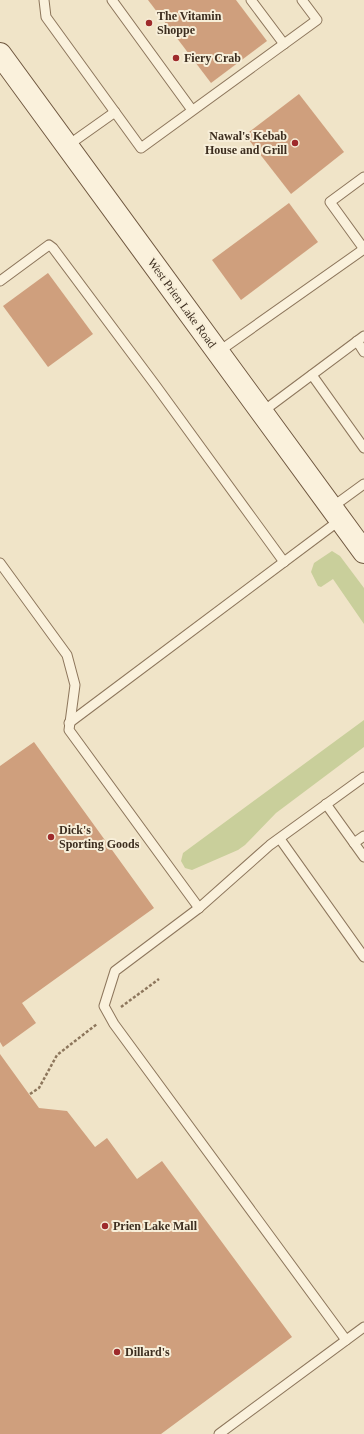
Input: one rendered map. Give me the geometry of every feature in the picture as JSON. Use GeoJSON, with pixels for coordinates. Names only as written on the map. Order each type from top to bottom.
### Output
{"type":"FeatureCollection","features":[{"type":"Feature","properties":{"kind":"street","name":"West Prien Lake Road"},"geometry":{"type":"LineString","coordinates":[[0,54],[364,551]]}},
{"type":"Feature","properties":{"kind":"lane"},"geometry":{"type":"LineString","coordinates":[[44,0],[46,17],[141,148],[316,20],[302,0]]}},
{"type":"Feature","properties":{"kind":"lane"},"geometry":{"type":"LineString","coordinates":[[112,0],[192,110]]}},
{"type":"Feature","properties":{"kind":"lane"},"geometry":{"type":"LineString","coordinates":[[251,0],[284,44]]}},
{"type":"Feature","properties":{"kind":"lane"},"geometry":{"type":"LineString","coordinates":[[67,146],[115,112]]}},
{"type":"Feature","properties":{"kind":"lane"},"geometry":{"type":"LineString","coordinates":[[218,352],[364,249],[330,202],[364,177]]}},
{"type":"Feature","properties":{"kind":"lane"},"geometry":{"type":"LineString","coordinates":[[0,281],[49,245],[53,248],[284,562]]}},
{"type":"Feature","properties":{"kind":"lane"},"geometry":{"type":"LineString","coordinates":[[262,412],[360,339],[364,352]]}},
{"type":"Feature","properties":{"kind":"lane"},"geometry":{"type":"LineString","coordinates":[[312,375],[364,448]]}},
{"type":"Feature","properties":{"kind":"lane"},"geometry":{"type":"LineString","coordinates":[[69,723],[284,562],[336,514],[364,484]]}},
{"type":"Feature","properties":{"kind":"lane"},"geometry":{"type":"LineString","coordinates":[[0,563],[67,655],[75,684],[69,730],[198,908]]}},
{"type":"Feature","properties":{"kind":"lane"},"geometry":{"type":"LineString","coordinates":[[346,1340],[126,1041],[104,1006],[115,971],[198,908],[280,838],[364,777]]}},
{"type":"Feature","properties":{"kind":"lane"},"geometry":{"type":"LineString","coordinates":[[326,804],[364,857]]}},
{"type":"Feature","properties":{"kind":"lane"},"geometry":{"type":"LineString","coordinates":[[354,843],[364,836]]}},
{"type":"Feature","properties":{"kind":"lane"},"geometry":{"type":"LineString","coordinates":[[280,838],[364,957]]}},
{"type":"Feature","properties":{"kind":"lane"},"geometry":{"type":"LineString","coordinates":[[219,1434],[364,1327]]}},
{"type":"Feature","properties":{"kind":"path"},"geometry":{"type":"LineString","coordinates":[[30,1094],[39,1088],[57,1055],[159,979]]}},
{"type":"Feature","properties":{"kind":"green space"},"geometry":{"type":"Polygon","coordinates":[[[332,551],[340,556],[364,588],[364,624],[333,579],[321,587],[318,586],[311,572],[314,563],[332,551]]]}},
{"type":"Feature","properties":{"kind":"green space"},"geometry":{"type":"Polygon","coordinates":[[[364,720],[364,747],[276,813],[245,845],[238,850],[192,870],[185,868],[181,861],[183,853],[364,720]]]}},
{"type":"Feature","properties":{"kind":"building"},"geometry":{"type":"Polygon","coordinates":[[[148,0],[236,0],[267,41],[211,83],[148,0]]]}},
{"type":"Feature","properties":{"kind":"building","name":"Nawal's Kebab House and Grill"},"geometry":{"type":"Polygon","coordinates":[[[299,94],[344,152],[291,194],[245,135],[299,94]]]}},
{"type":"Feature","properties":{"kind":"building"},"geometry":{"type":"Polygon","coordinates":[[[289,203],[318,242],[241,300],[212,260],[289,203]]]}},
{"type":"Feature","properties":{"kind":"building"},"geometry":{"type":"Polygon","coordinates":[[[48,273],[93,334],[48,367],[3,306],[48,273]]]}},
{"type":"Feature","properties":{"kind":"building","name":"Dick's Sporting Goods"},"geometry":{"type":"Polygon","coordinates":[[[34,742],[154,908],[22,1003],[36,1023],[3,1047],[0,1042],[0,766],[34,742]]]}},
{"type":"Feature","properties":{"kind":"building","name":"Prien Lake Mall"},"geometry":{"type":"Polygon","coordinates":[[[0,1054],[39,1108],[67,1111],[95,1147],[107,1138],[137,1179],[162,1161],[292,1337],[161,1434],[0,1434],[0,1054]]]}},
{"type":"Feature","properties":{"kind":"place","name":"The Vitamin Shoppe"},"geometry":{"type":"Point","coordinates":[149,23]}},
{"type":"Feature","properties":{"kind":"place","name":"Fiery Crab"},"geometry":{"type":"Point","coordinates":[176,58]}},
{"type":"Feature","properties":{"kind":"place","name":"Nawal's Kebab House and Grill"},"geometry":{"type":"Point","coordinates":[295,143]}},
{"type":"Feature","properties":{"kind":"place","name":"Dick's Sporting Goods"},"geometry":{"type":"Point","coordinates":[51,837]}},
{"type":"Feature","properties":{"kind":"place","name":"Prien Lake Mall"},"geometry":{"type":"Point","coordinates":[105,1226]}},
{"type":"Feature","properties":{"kind":"place","name":"Dillard's"},"geometry":{"type":"Point","coordinates":[117,1352]}}]}
